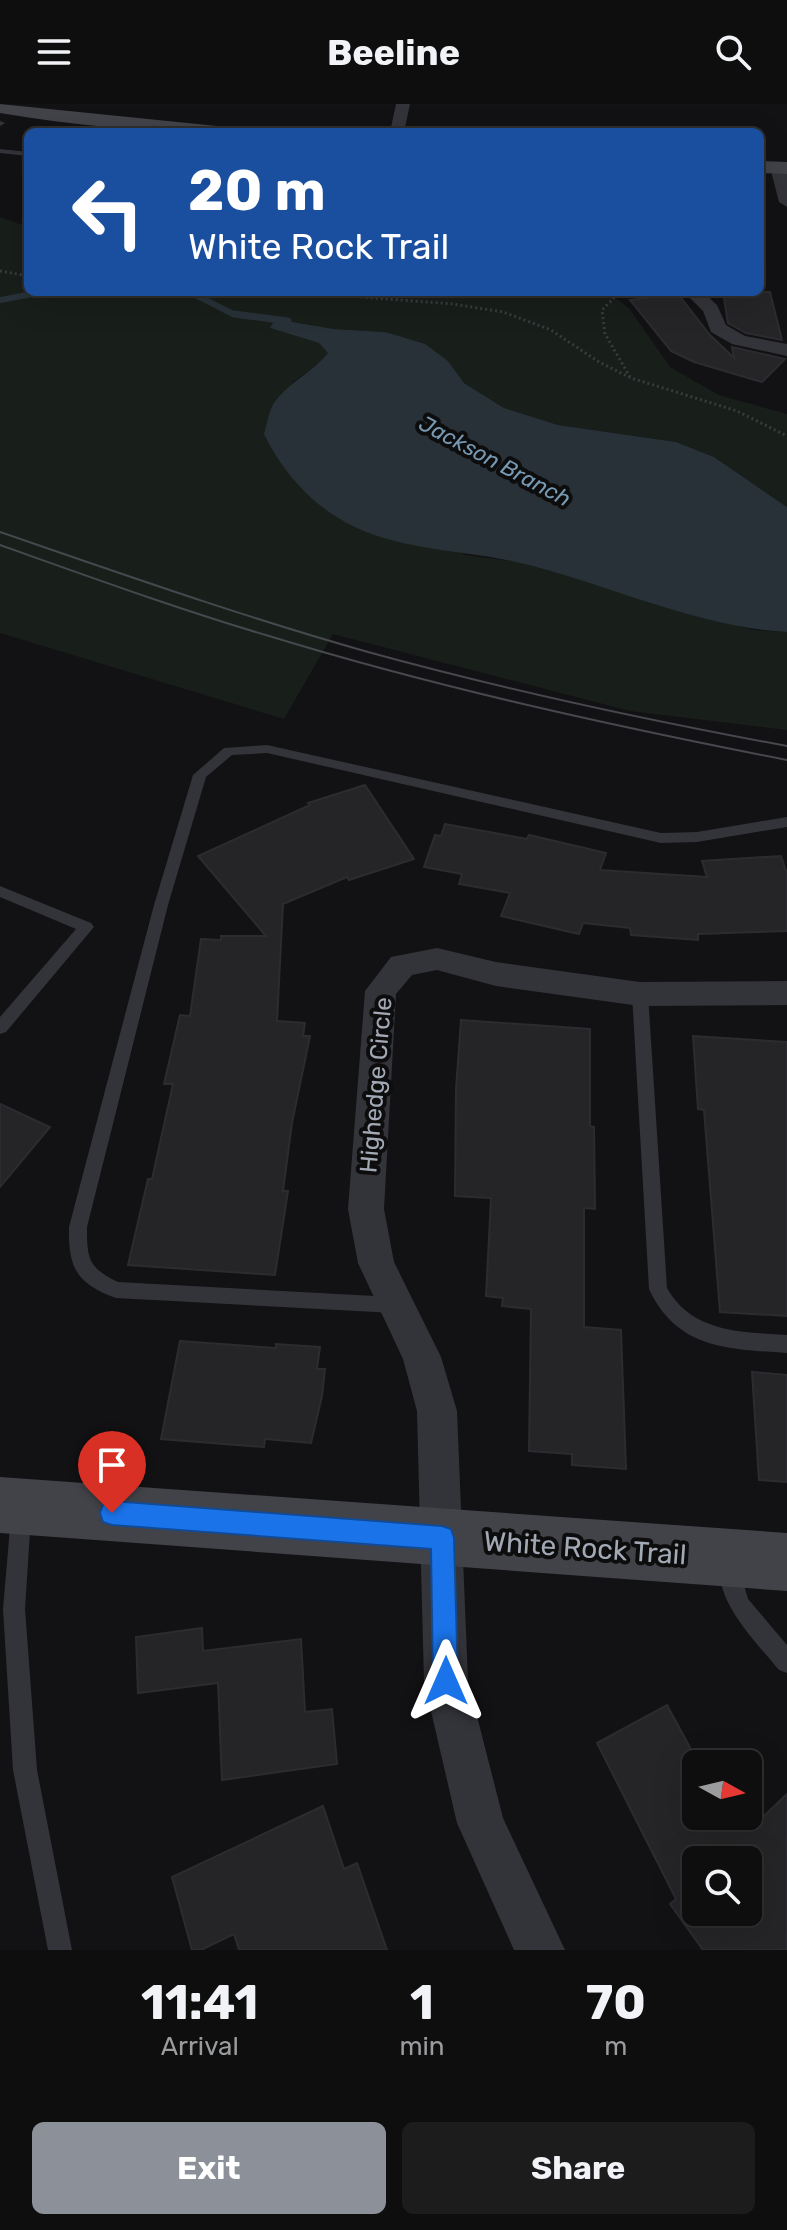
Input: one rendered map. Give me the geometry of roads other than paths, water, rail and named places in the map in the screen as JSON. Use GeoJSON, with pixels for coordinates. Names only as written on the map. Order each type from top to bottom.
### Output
{"type":"FeatureCollection","features":[{"type":"Feature","properties":{"kind":"main road"},"geometry":{"type":"LineString","coordinates":[[0,107],[74,119],[173,128]]}},
{"type":"Feature","properties":{"kind":"main road"},"geometry":{"type":"LineString","coordinates":[[0,123],[39,128]]}},
{"type":"Feature","properties":{"kind":"main road","name":"White Rock Trail"},"geometry":{"type":"LineString","coordinates":[[11,1506],[787,1562]]}},
{"type":"Feature","properties":{"kind":"street"},"geometry":{"type":"LineString","coordinates":[[398,128],[403,104]]}},
{"type":"Feature","properties":{"kind":"street"},"geometry":{"type":"LineString","coordinates":[[774,160],[783,206]]}},
{"type":"Feature","properties":{"kind":"street"},"geometry":{"type":"LineString","coordinates":[[710,301],[718,328],[739,340],[770,349],[787,350]]}},
{"type":"Feature","properties":{"kind":"street","name":"Highedge Circle"},"geometry":{"type":"LineString","coordinates":[[540,1950],[481,1823],[446,1681],[437,1411],[422,1357],[376,1263],[366,1209],[381,991],[402,965],[437,959],[496,974],[640,994],[787,993]]}},
{"type":"Feature","properties":{"kind":"lane"},"geometry":{"type":"LineString","coordinates":[[0,151],[24,154]]}},
{"type":"Feature","properties":{"kind":"lane"},"geometry":{"type":"LineString","coordinates":[[394,1305],[116,1290],[92,1279],[77,1260],[82,1212],[161,905],[200,775],[229,751],[267,749],[661,838],[697,837],[787,822]]}},
{"type":"Feature","properties":{"kind":"lane"},"geometry":{"type":"LineString","coordinates":[[0,891],[86,927],[0,1028]]}},
{"type":"Feature","properties":{"kind":"lane"},"geometry":{"type":"LineString","coordinates":[[640,994],[658,1289],[663,1301],[692,1329],[713,1336],[787,1344]]}},
{"type":"Feature","properties":{"kind":"lane"},"geometry":{"type":"LineString","coordinates":[[11,1506],[14,1609],[25,1770],[60,1950]]}},
{"type":"Feature","properties":{"kind":"lane"},"geometry":{"type":"LineString","coordinates":[[727,1559],[739,1605],[787,1662]]}},
{"type":"Feature","properties":{"kind":"water"},"geometry":{"type":"Polygon","coordinates":[[[275,319],[334,329],[385,332],[425,344],[448,361],[464,383],[504,408],[558,425],[676,442],[714,457],[787,507],[787,632],[718,622],[516,562],[386,539],[345,522],[308,495],[279,461],[264,434],[274,403],[328,353],[319,343],[270,328],[275,319]]]}},
{"type":"Feature","properties":{"kind":"waterway","name":"Jackson Branch"},"geometry":{"type":"LineString","coordinates":[[0,300],[24,296]]}},
{"type":"Feature","properties":{"kind":"waterway","name":"Jackson Branch"},"geometry":{"type":"LineString","coordinates":[[198,296],[233,314],[244,315]]}},
{"type":"Feature","properties":{"kind":"waterway","name":"Jackson Branch"},"geometry":{"type":"LineString","coordinates":[[234,314],[244,315]]}},
{"type":"Feature","properties":{"kind":"waterway","name":"Jackson Branch"},"geometry":{"type":"LineString","coordinates":[[244,315],[250,316]]}},
{"type":"Feature","properties":{"kind":"waterway","name":"Jackson Branch"},"geometry":{"type":"LineString","coordinates":[[244,315],[288,321]]}},
{"type":"Feature","properties":{"kind":"tram line"},"geometry":{"type":"LineString","coordinates":[[0,532],[229,610],[368,652],[576,704],[787,746]]}},
{"type":"Feature","properties":{"kind":"tram line"},"geometry":{"type":"LineString","coordinates":[[0,545],[201,615],[397,673],[591,720],[787,760]]}}]}
